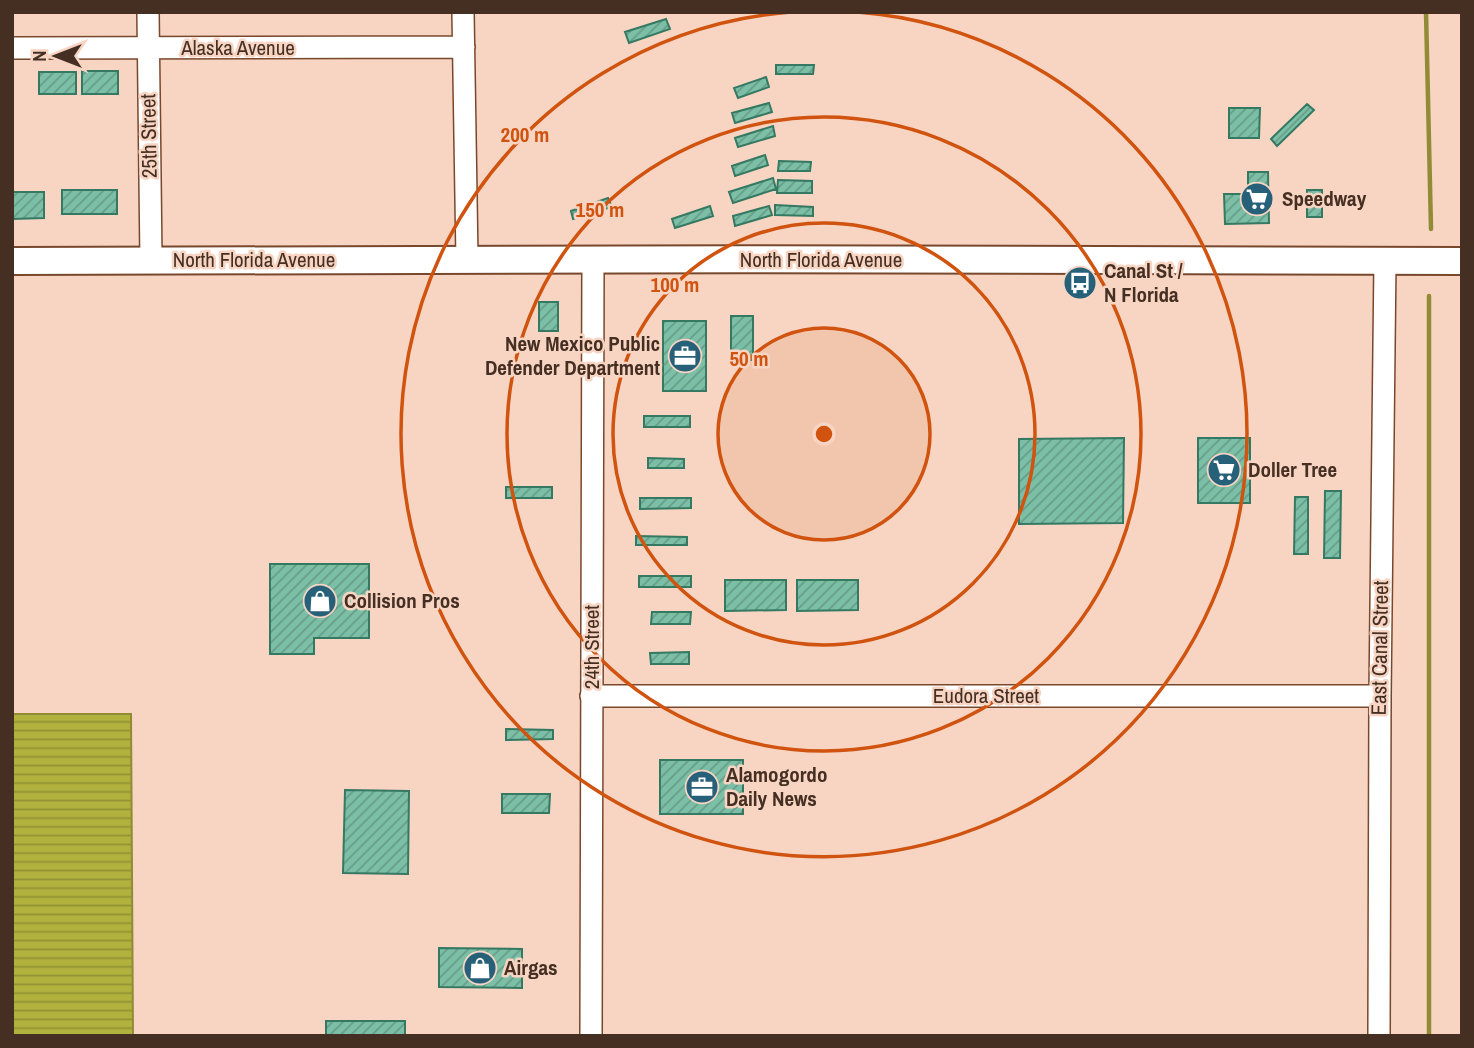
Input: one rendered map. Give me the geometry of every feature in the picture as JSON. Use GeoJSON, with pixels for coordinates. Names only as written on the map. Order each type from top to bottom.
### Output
{"type":"FeatureCollection","features":[{"type":"Feature","properties":{"kind":"main road","name":"North Florida Avenue"},"geometry":{"type":"LineString","coordinates":[[12,261],[593,258],[1462,261]]}},
{"type":"Feature","properties":{"kind":"street","name":"25th Street"},"geometry":{"type":"LineString","coordinates":[[148,12],[151,260]]}},
{"type":"Feature","properties":{"kind":"street"},"geometry":{"type":"LineString","coordinates":[[463,12],[467,259]]}},
{"type":"Feature","properties":{"kind":"street","name":"Alaska Avenue"},"geometry":{"type":"LineString","coordinates":[[12,48],[464,47]]}},
{"type":"Feature","properties":{"kind":"street","name":"24th Street"},"geometry":{"type":"LineString","coordinates":[[591,1036],[593,258]]}},
{"type":"Feature","properties":{"kind":"street","name":"East Canal Street"},"geometry":{"type":"LineString","coordinates":[[1379,1036],[1385,261]]}},
{"type":"Feature","properties":{"kind":"street","name":"Eudora Street"},"geometry":{"type":"LineString","coordinates":[[591,696],[1380,696]]}},
{"type":"Feature","properties":{"kind":"shaded area"},"geometry":{"type":"Polygon","coordinates":[[[12,714],[131,714],[133,1036],[12,1036],[12,714]]]}},
{"type":"Feature","properties":{"kind":"building"},"geometry":{"type":"Polygon","coordinates":[[[666,19],[670,29],[629,43],[625,32],[666,19]]]}},
{"type":"Feature","properties":{"kind":"building"},"geometry":{"type":"Polygon","coordinates":[[[776,65],[814,65],[813,74],[776,74],[776,65]]]}},
{"type":"Feature","properties":{"kind":"building"},"geometry":{"type":"Polygon","coordinates":[[[82,71],[118,71],[118,94],[82,94],[82,71]]]}},
{"type":"Feature","properties":{"kind":"building"},"geometry":{"type":"Polygon","coordinates":[[[39,72],[76,72],[76,94],[39,94],[39,72]]]}},
{"type":"Feature","properties":{"kind":"building"},"geometry":{"type":"Polygon","coordinates":[[[766,77],[769,87],[738,98],[734,88],[766,77]]]}},
{"type":"Feature","properties":{"kind":"building"},"geometry":{"type":"Polygon","coordinates":[[[769,103],[772,112],[735,123],[732,113],[769,103]]]}},
{"type":"Feature","properties":{"kind":"building"},"geometry":{"type":"Polygon","coordinates":[[[1307,104],[1314,110],[1277,146],[1271,139],[1307,104]]]}},
{"type":"Feature","properties":{"kind":"building"},"geometry":{"type":"Polygon","coordinates":[[[1229,108],[1260,108],[1259,138],[1229,138],[1229,108]]]}},
{"type":"Feature","properties":{"kind":"building"},"geometry":{"type":"Polygon","coordinates":[[[773,126],[775,136],[738,147],[735,138],[773,126]]]}},
{"type":"Feature","properties":{"kind":"building"},"geometry":{"type":"Polygon","coordinates":[[[765,155],[768,165],[735,176],[732,166],[765,155]]]}},
{"type":"Feature","properties":{"kind":"building"},"geometry":{"type":"Polygon","coordinates":[[[779,161],[811,162],[810,171],[778,171],[779,161]]]}},
{"type":"Feature","properties":{"kind":"building"},"geometry":{"type":"Polygon","coordinates":[[[1248,172],[1268,172],[1269,223],[1225,224],[1224,194],[1248,194],[1248,172]]]}},
{"type":"Feature","properties":{"kind":"building"},"geometry":{"type":"Polygon","coordinates":[[[773,178],[776,189],[733,203],[729,192],[773,178]]]}},
{"type":"Feature","properties":{"kind":"building"},"geometry":{"type":"Polygon","coordinates":[[[778,180],[812,181],[812,193],[777,193],[778,180]]]}},
{"type":"Feature","properties":{"kind":"building"},"geometry":{"type":"Polygon","coordinates":[[[62,190],[117,190],[117,214],[62,214],[62,190]]]}},
{"type":"Feature","properties":{"kind":"building"},"geometry":{"type":"Polygon","coordinates":[[[1307,190],[1322,190],[1322,217],[1307,217],[1307,190]]]}},
{"type":"Feature","properties":{"kind":"building"},"geometry":{"type":"Polygon","coordinates":[[[12,192],[44,192],[44,218],[12,219],[12,192]]]}},
{"type":"Feature","properties":{"kind":"building"},"geometry":{"type":"Polygon","coordinates":[[[608,198],[612,207],[573,219],[571,211],[608,198]]]}},
{"type":"Feature","properties":{"kind":"building"},"geometry":{"type":"Polygon","coordinates":[[[775,205],[813,207],[813,216],[775,215],[775,205]]]}},
{"type":"Feature","properties":{"kind":"building"},"geometry":{"type":"Polygon","coordinates":[[[710,206],[713,216],[675,228],[672,219],[710,206]]]}},
{"type":"Feature","properties":{"kind":"building"},"geometry":{"type":"Polygon","coordinates":[[[769,206],[772,215],[735,226],[733,216],[769,206]]]}},
{"type":"Feature","properties":{"kind":"building"},"geometry":{"type":"Polygon","coordinates":[[[539,302],[558,302],[558,331],[539,331],[539,302]]]}},
{"type":"Feature","properties":{"kind":"building"},"geometry":{"type":"Polygon","coordinates":[[[731,316],[753,316],[753,360],[731,360],[731,316]]]}},
{"type":"Feature","properties":{"kind":"building","name":"New Mexico Public Defender Department"},"geometry":{"type":"Polygon","coordinates":[[[663,321],[706,321],[706,391],[663,391],[663,321]]]}},
{"type":"Feature","properties":{"kind":"building"},"geometry":{"type":"Polygon","coordinates":[[[644,416],[690,416],[690,427],[644,427],[644,416]]]}},
{"type":"Feature","properties":{"kind":"building"},"geometry":{"type":"Polygon","coordinates":[[[1124,438],[1123,523],[1019,524],[1019,439],[1124,438]]]}},
{"type":"Feature","properties":{"kind":"building","name":"Doller Tree"},"geometry":{"type":"Polygon","coordinates":[[[1198,438],[1250,438],[1250,503],[1198,503],[1198,438]]]}},
{"type":"Feature","properties":{"kind":"building"},"geometry":{"type":"Polygon","coordinates":[[[648,458],[684,459],[684,468],[648,468],[648,458]]]}},
{"type":"Feature","properties":{"kind":"building"},"geometry":{"type":"Polygon","coordinates":[[[506,487],[552,487],[552,498],[506,498],[506,487]]]}},
{"type":"Feature","properties":{"kind":"building"},"geometry":{"type":"Polygon","coordinates":[[[1325,491],[1341,491],[1340,558],[1324,558],[1325,491]]]}},
{"type":"Feature","properties":{"kind":"building"},"geometry":{"type":"Polygon","coordinates":[[[1295,497],[1308,497],[1308,554],[1294,554],[1295,497]]]}},
{"type":"Feature","properties":{"kind":"building"},"geometry":{"type":"Polygon","coordinates":[[[640,498],[691,498],[691,508],[640,509],[640,498]]]}},
{"type":"Feature","properties":{"kind":"building"},"geometry":{"type":"Polygon","coordinates":[[[636,536],[687,537],[687,545],[636,545],[636,536]]]}},
{"type":"Feature","properties":{"kind":"building","name":"Collision Pros"},"geometry":{"type":"Polygon","coordinates":[[[270,564],[369,564],[369,638],[314,638],[314,654],[270,654],[270,564]]]}},
{"type":"Feature","properties":{"kind":"building"},"geometry":{"type":"Polygon","coordinates":[[[639,576],[691,576],[691,587],[639,587],[639,576]]]}},
{"type":"Feature","properties":{"kind":"building"},"geometry":{"type":"Polygon","coordinates":[[[725,580],[786,580],[786,610],[725,611],[725,580]]]}},
{"type":"Feature","properties":{"kind":"building"},"geometry":{"type":"Polygon","coordinates":[[[797,580],[858,580],[858,610],[797,611],[797,580]]]}},
{"type":"Feature","properties":{"kind":"building"},"geometry":{"type":"Polygon","coordinates":[[[652,612],[691,612],[690,624],[651,624],[652,612]]]}},
{"type":"Feature","properties":{"kind":"building"},"geometry":{"type":"Polygon","coordinates":[[[689,652],[689,664],[651,664],[650,653],[689,652]]]}},
{"type":"Feature","properties":{"kind":"building"},"geometry":{"type":"Polygon","coordinates":[[[506,729],[553,730],[553,739],[506,740],[506,729]]]}},
{"type":"Feature","properties":{"kind":"building","name":"Alamogordo Daily News"},"geometry":{"type":"Polygon","coordinates":[[[660,760],[743,760],[743,814],[660,814],[660,760]]]}},
{"type":"Feature","properties":{"kind":"building"},"geometry":{"type":"Polygon","coordinates":[[[345,790],[409,791],[408,874],[343,873],[345,790]]]}},
{"type":"Feature","properties":{"kind":"building"},"geometry":{"type":"Polygon","coordinates":[[[502,794],[550,794],[549,813],[502,813],[502,794]]]}},
{"type":"Feature","properties":{"kind":"building","name":"Airgas"},"geometry":{"type":"Polygon","coordinates":[[[439,948],[522,949],[522,988],[439,987],[439,948]]]}},
{"type":"Feature","properties":{"kind":"building"},"geometry":{"type":"Polygon","coordinates":[[[326,1021],[405,1021],[405,1036],[326,1036],[326,1021]]]}},
{"type":"Feature","properties":{"kind":"waterway"},"geometry":{"type":"LineString","coordinates":[[1426,12],[1431,229]]}},
{"type":"Feature","properties":{"kind":"waterway"},"geometry":{"type":"LineString","coordinates":[[1429,296],[1429,1036]]}},
{"type":"Feature","properties":{"kind":"place","name":"Speedway"},"geometry":{"type":"Point","coordinates":[1257,199]}},
{"type":"Feature","properties":{"kind":"place","name":"Canal St / N Florida"},"geometry":{"type":"Point","coordinates":[1080,283]}},
{"type":"Feature","properties":{"kind":"place","name":"New Mexico Public Defender Department"},"geometry":{"type":"Point","coordinates":[685,356]}},
{"type":"Feature","properties":{"kind":"place","name":"Doller Tree"},"geometry":{"type":"Point","coordinates":[1224,470]}},
{"type":"Feature","properties":{"kind":"place","name":"Collision Pros"},"geometry":{"type":"Point","coordinates":[320,601]}},
{"type":"Feature","properties":{"kind":"place","name":"Alamogordo Daily News"},"geometry":{"type":"Point","coordinates":[702,787]}},
{"type":"Feature","properties":{"kind":"place","name":"Airgas"},"geometry":{"type":"Point","coordinates":[480,968]}}]}
